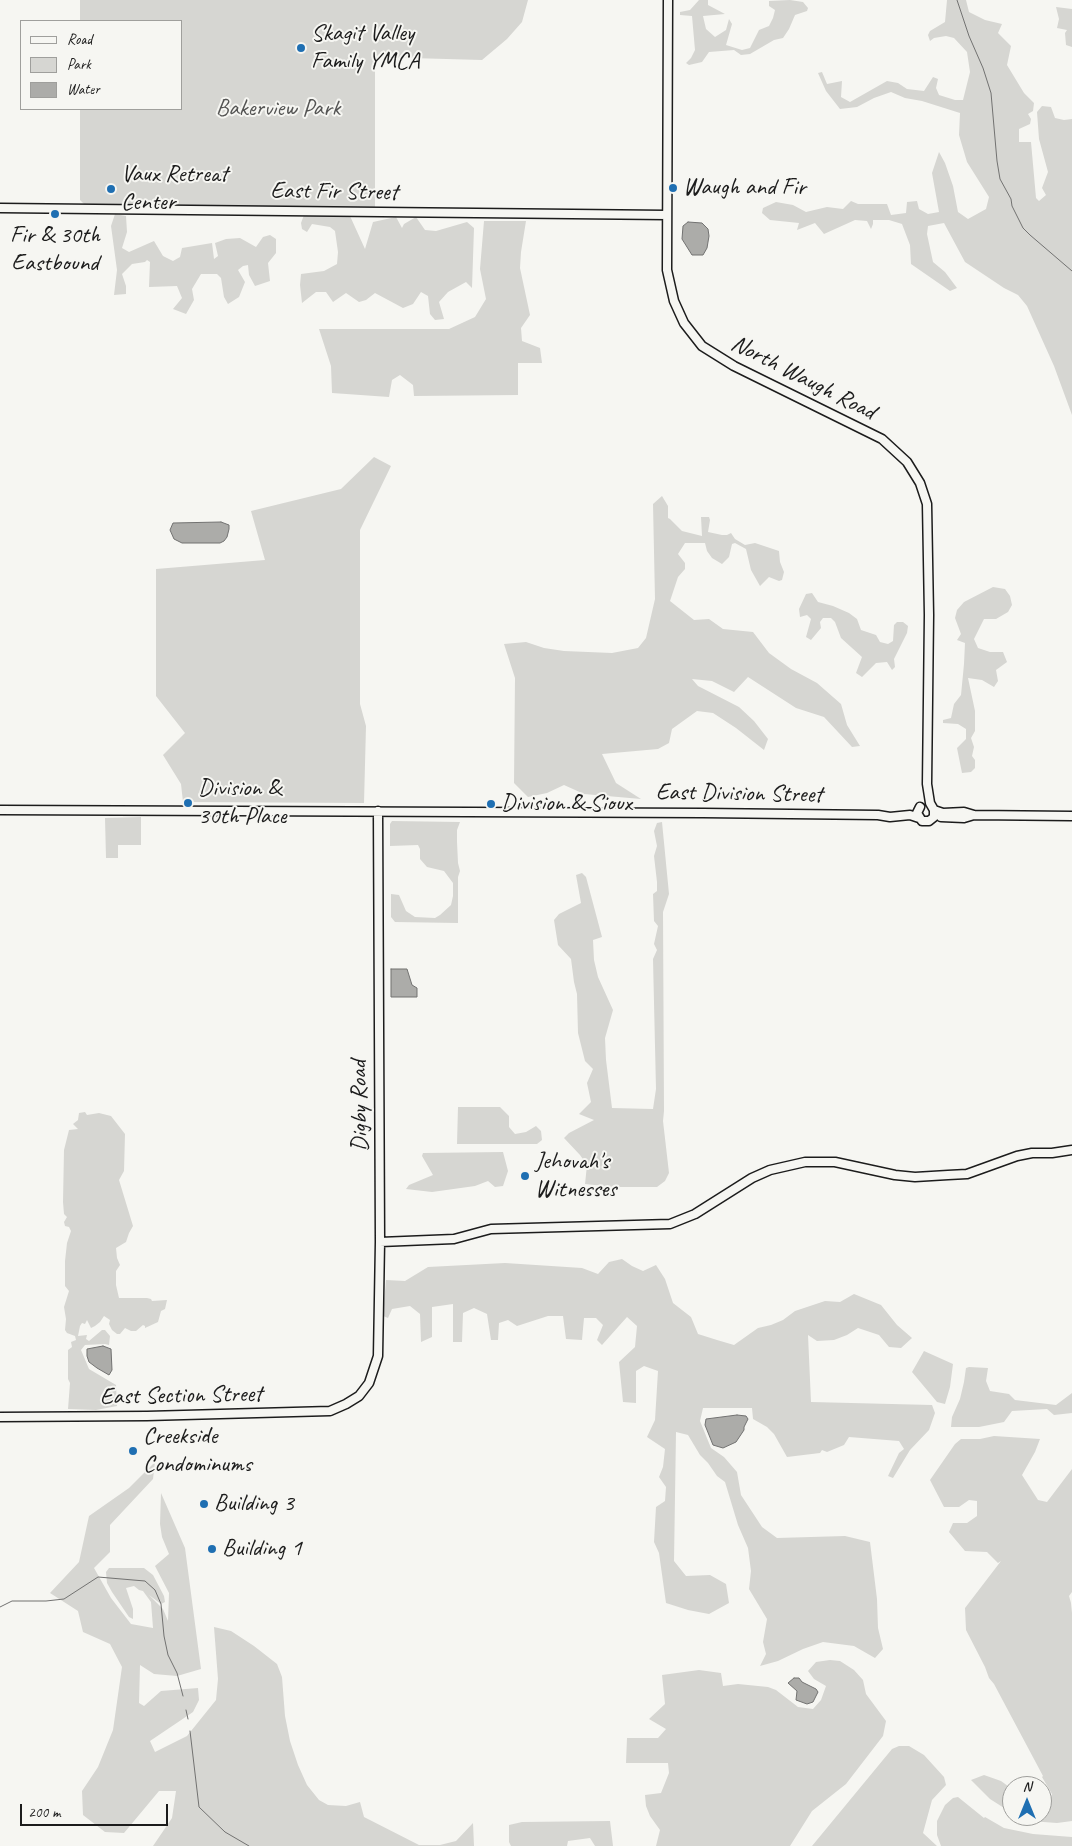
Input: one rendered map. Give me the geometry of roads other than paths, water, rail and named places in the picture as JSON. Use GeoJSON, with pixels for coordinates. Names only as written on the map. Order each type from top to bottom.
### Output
{"type":"FeatureCollection","features":[{"type":"Feature","properties":{"kind":"street","name":"North Waugh Road"},"geometry":{"type":"LineString","coordinates":[[668,0],[667,270],[672,293],[684,324],[702,346],[756,377],[882,439],[907,462],[920,483],[928,504],[929,615],[925,788],[933,811]]}},
{"type":"Feature","properties":{"kind":"street","name":"East Fir Street"},"geometry":{"type":"LineString","coordinates":[[0,208],[667,214]]}},
{"type":"Feature","properties":{"kind":"street"},"geometry":{"type":"LineString","coordinates":[[933,811],[926,822],[919,818],[920,807],[926,804],[933,811],[943,813],[1072,816]]}},
{"type":"Feature","properties":{"kind":"street","name":"East Division Street"},"geometry":{"type":"LineString","coordinates":[[0,810],[878,815],[914,810],[920,807]]}},
{"type":"Feature","properties":{"kind":"street","name":"Digby Road"},"geometry":{"type":"LineString","coordinates":[[359,1396],[371,1378],[378,1356],[380,1242],[378,811]]}},
{"type":"Feature","properties":{"kind":"street","name":"East Division Street"},"geometry":{"type":"LineString","coordinates":[[878,815],[890,817],[910,815],[919,818]]}},
{"type":"Feature","properties":{"kind":"street"},"geometry":{"type":"LineString","coordinates":[[380,1242],[454,1239],[491,1230],[670,1224],[696,1214],[761,1174],[783,1166],[805,1162],[835,1162],[895,1175],[932,1176],[967,1174],[1017,1156],[1072,1150]]}},
{"type":"Feature","properties":{"kind":"street","name":"East Section Street"},"geometry":{"type":"LineString","coordinates":[[0,1417],[148,1416],[330,1411],[359,1396]]}},
{"type":"Feature","properties":{"kind":"water"},"geometry":{"type":"Polygon","coordinates":[[[688,222],[702,223],[708,229],[707,248],[703,255],[692,255],[682,239],[683,226],[688,222]]]}},
{"type":"Feature","properties":{"kind":"water"},"geometry":{"type":"Polygon","coordinates":[[[221,522],[229,525],[229,529],[227,537],[220,543],[182,543],[174,539],[170,530],[173,523],[221,522]]]}},
{"type":"Feature","properties":{"kind":"water"},"geometry":{"type":"Polygon","coordinates":[[[391,969],[407,969],[412,985],[417,988],[417,997],[391,997],[391,969]]]}},
{"type":"Feature","properties":{"kind":"water"},"geometry":{"type":"Polygon","coordinates":[[[103,1346],[111,1349],[112,1370],[109,1375],[89,1362],[87,1356],[87,1349],[103,1346]]]}},
{"type":"Feature","properties":{"kind":"water"},"geometry":{"type":"Polygon","coordinates":[[[737,1415],[746,1416],[748,1419],[744,1430],[736,1442],[723,1448],[713,1445],[705,1425],[706,1419],[737,1415]]]}},
{"type":"Feature","properties":{"kind":"water"},"geometry":{"type":"Polygon","coordinates":[[[794,1678],[799,1678],[802,1682],[816,1689],[818,1692],[813,1702],[807,1704],[796,1700],[797,1691],[788,1683],[794,1678]]]}},
{"type":"Feature","properties":{"kind":"waterway"},"geometry":{"type":"LineString","coordinates":[[957,0],[991,93],[1000,179],[1023,228],[1072,271]]}},
{"type":"Feature","properties":{"kind":"waterway"},"geometry":{"type":"LineString","coordinates":[[0,1607],[12,1601],[64,1599],[98,1577],[145,1581],[155,1590],[161,1604],[168,1655],[177,1673],[183,1696]]}},
{"type":"Feature","properties":{"kind":"waterway"},"geometry":{"type":"LineString","coordinates":[[186,1710],[188,1719]]}},
{"type":"Feature","properties":{"kind":"waterway"},"geometry":{"type":"LineString","coordinates":[[190,1731],[199,1807],[225,1832],[249,1846]]}},
{"type":"Feature","properties":{"kind":"place","name":"Skagit Valley Family YMCA"},"geometry":{"type":"Point","coordinates":[301,48]}},
{"type":"Feature","properties":{"kind":"place","name":"Waugh and Fir"},"geometry":{"type":"Point","coordinates":[673,188]}},
{"type":"Feature","properties":{"kind":"place","name":"Vaux Retreat Center"},"geometry":{"type":"Point","coordinates":[111,189]}},
{"type":"Feature","properties":{"kind":"place","name":"Fir & 30th Eastbound"},"geometry":{"type":"Point","coordinates":[55,214]}},
{"type":"Feature","properties":{"kind":"place","name":"Division & 30th Place"},"geometry":{"type":"Point","coordinates":[188,803]}},
{"type":"Feature","properties":{"kind":"place","name":"Division & Sioux"},"geometry":{"type":"Point","coordinates":[491,804]}},
{"type":"Feature","properties":{"kind":"place","name":"Jehovah's Witnesses"},"geometry":{"type":"Point","coordinates":[525,1176]}},
{"type":"Feature","properties":{"kind":"place","name":"Creekside Condominums"},"geometry":{"type":"Point","coordinates":[133,1451]}},
{"type":"Feature","properties":{"kind":"place","name":"Building 3"},"geometry":{"type":"Point","coordinates":[204,1504]}},
{"type":"Feature","properties":{"kind":"place","name":"Building 1"},"geometry":{"type":"Point","coordinates":[212,1549]}},
{"type":"Feature","properties":{"kind":"park label","name":"Bakerview Park"},"geometry":{"type":"Point","coordinates":[278,109]}}]}
